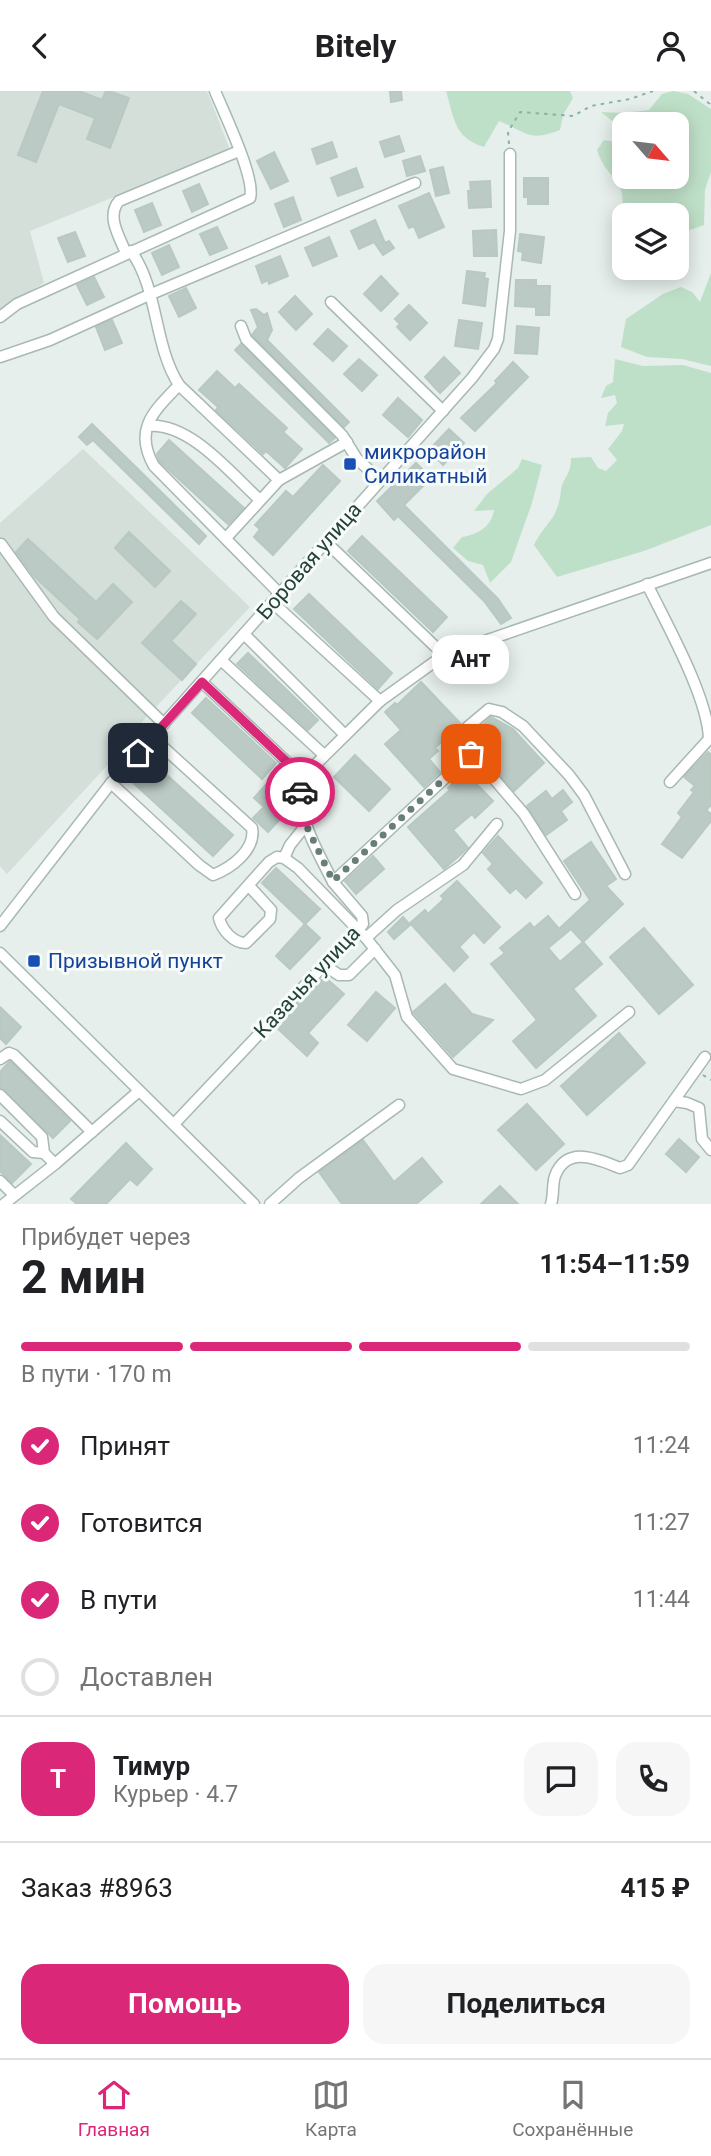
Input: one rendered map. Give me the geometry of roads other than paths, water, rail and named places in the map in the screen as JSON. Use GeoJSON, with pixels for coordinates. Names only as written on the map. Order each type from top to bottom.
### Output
{"type":"FeatureCollection","features":[{"type":"Feature","properties":{"kind":"street"},"geometry":{"type":"LineString","coordinates":[[0,317],[17,304],[250,198],[252,190],[215,91]]}},
{"type":"Feature","properties":{"kind":"street"},"geometry":{"type":"LineString","coordinates":[[239,151],[119,201],[113,208],[112,217],[128,252],[143,270],[165,358],[179,385],[279,480]]}},
{"type":"Feature","properties":{"kind":"street","name":"Боровая улица"},"geometry":{"type":"LineString","coordinates":[[0,926],[111,783],[443,411],[494,349],[498,339],[510,231],[510,153]]}},
{"type":"Feature","properties":{"kind":"street"},"geometry":{"type":"LineString","coordinates":[[0,358],[50,340],[149,295],[415,183]]}},
{"type":"Feature","properties":{"kind":"street"},"geometry":{"type":"LineString","coordinates":[[331,302],[443,411]]}},
{"type":"Feature","properties":{"kind":"street"},"geometry":{"type":"LineString","coordinates":[[241,326],[246,339],[342,435],[357,459],[380,479]]}},
{"type":"Feature","properties":{"kind":"street"},"geometry":{"type":"LineString","coordinates":[[179,385],[159,406],[148,426],[144,443],[146,452],[154,466],[280,594]]}},
{"type":"Feature","properties":{"kind":"street"},"geometry":{"type":"LineString","coordinates":[[148,426],[168,427],[193,439],[260,501]]}},
{"type":"Feature","properties":{"kind":"street"},"geometry":{"type":"LineString","coordinates":[[226,538],[279,480],[346,442]]}},
{"type":"Feature","properties":{"kind":"street"},"geometry":{"type":"LineString","coordinates":[[326,542],[444,655]]}},
{"type":"Feature","properties":{"kind":"street"},"geometry":{"type":"LineString","coordinates":[[1,544],[54,617],[164,724]]}},
{"type":"Feature","properties":{"kind":"street"},"geometry":{"type":"LineString","coordinates":[[471,754],[333,881],[306,825],[300,792],[303,777],[380,701],[444,655],[711,563]]}},
{"type":"Feature","properties":{"kind":"street"},"geometry":{"type":"LineString","coordinates":[[647,584],[688,669],[708,727],[709,739],[670,782]]}},
{"type":"Feature","properties":{"kind":"street"},"geometry":{"type":"LineString","coordinates":[[272,602],[380,701]]}},
{"type":"Feature","properties":{"kind":"street"},"geometry":{"type":"LineString","coordinates":[[244,634],[344,734]]}},
{"type":"Feature","properties":{"kind":"street"},"geometry":{"type":"LineString","coordinates":[[221,660],[324,755]]}},
{"type":"Feature","properties":{"kind":"street"},"geometry":{"type":"LineString","coordinates":[[202,682],[303,777]]}},
{"type":"Feature","properties":{"kind":"street"},"geometry":{"type":"LineString","coordinates":[[575,894],[524,814],[463,747],[460,738],[464,730],[489,709],[502,712],[523,726],[569,775],[583,795],[625,874]]}},
{"type":"Feature","properties":{"kind":"street"},"geometry":{"type":"LineString","coordinates":[[111,783],[198,865],[213,875],[228,869],[249,846],[252,828],[152,737]]}},
{"type":"Feature","properties":{"kind":"street"},"geometry":{"type":"LineString","coordinates":[[366,939],[397,910],[463,865],[497,824]]}},
{"type":"Feature","properties":{"kind":"street"},"geometry":{"type":"LineString","coordinates":[[284,858],[290,845],[306,825]]}},
{"type":"Feature","properties":{"kind":"street"},"geometry":{"type":"LineString","coordinates":[[249,885],[271,910],[270,919],[246,943],[240,943],[221,928],[219,918],[269,862],[277,857],[284,858],[298,868],[375,949],[394,975],[407,1017],[453,1069],[520,1089],[545,1080],[629,1011]]}},
{"type":"Feature","properties":{"kind":"street","name":"Казачья улица"},"geometry":{"type":"LineString","coordinates":[[174,1124],[363,924],[362,916],[333,881]]}},
{"type":"Feature","properties":{"kind":"street"},"geometry":{"type":"LineString","coordinates":[[324,965],[339,975],[349,975],[375,949]]}},
{"type":"Feature","properties":{"kind":"street"},"geometry":{"type":"LineString","coordinates":[[0,953],[254,1204]]}},
{"type":"Feature","properties":{"kind":"street"},"geometry":{"type":"LineString","coordinates":[[0,1059],[9,1053],[14,1055],[92,1132]]}},
{"type":"Feature","properties":{"kind":"street"},"geometry":{"type":"LineString","coordinates":[[551,1204],[555,1177],[562,1164],[572,1157],[601,1160],[620,1168],[628,1165],[705,1057]]}},
{"type":"Feature","properties":{"kind":"street"},"geometry":{"type":"LineString","coordinates":[[4,1204],[139,1091]]}},
{"type":"Feature","properties":{"kind":"street"},"geometry":{"type":"LineString","coordinates":[[0,1095],[42,1137],[44,1153],[55,1164]]}},
{"type":"Feature","properties":{"kind":"street"},"geometry":{"type":"LineString","coordinates":[[674,1101],[699,1108],[702,1139],[711,1150]]}},
{"type":"Feature","properties":{"kind":"street"},"geometry":{"type":"LineString","coordinates":[[270,1204],[299,1178],[399,1105]]}},
{"type":"Feature","properties":{"kind":"street"},"geometry":{"type":"LineString","coordinates":[[0,1121],[33,1152],[44,1153]]}},
{"type":"Feature","properties":{"kind":"street"},"geometry":{"type":"LineString","coordinates":[[0,1181],[14,1195]]}},
{"type":"Feature","properties":{"kind":"place","name":"микрорайон Силикатный"},"geometry":{"type":"Point","coordinates":[350,464]}},
{"type":"Feature","properties":{"kind":"place","name":"Ант"},"geometry":{"type":"Point","coordinates":[471,754]}},
{"type":"Feature","properties":{"kind":"place","name":"Призывной пункт"},"geometry":{"type":"Point","coordinates":[34,961]}}]}
